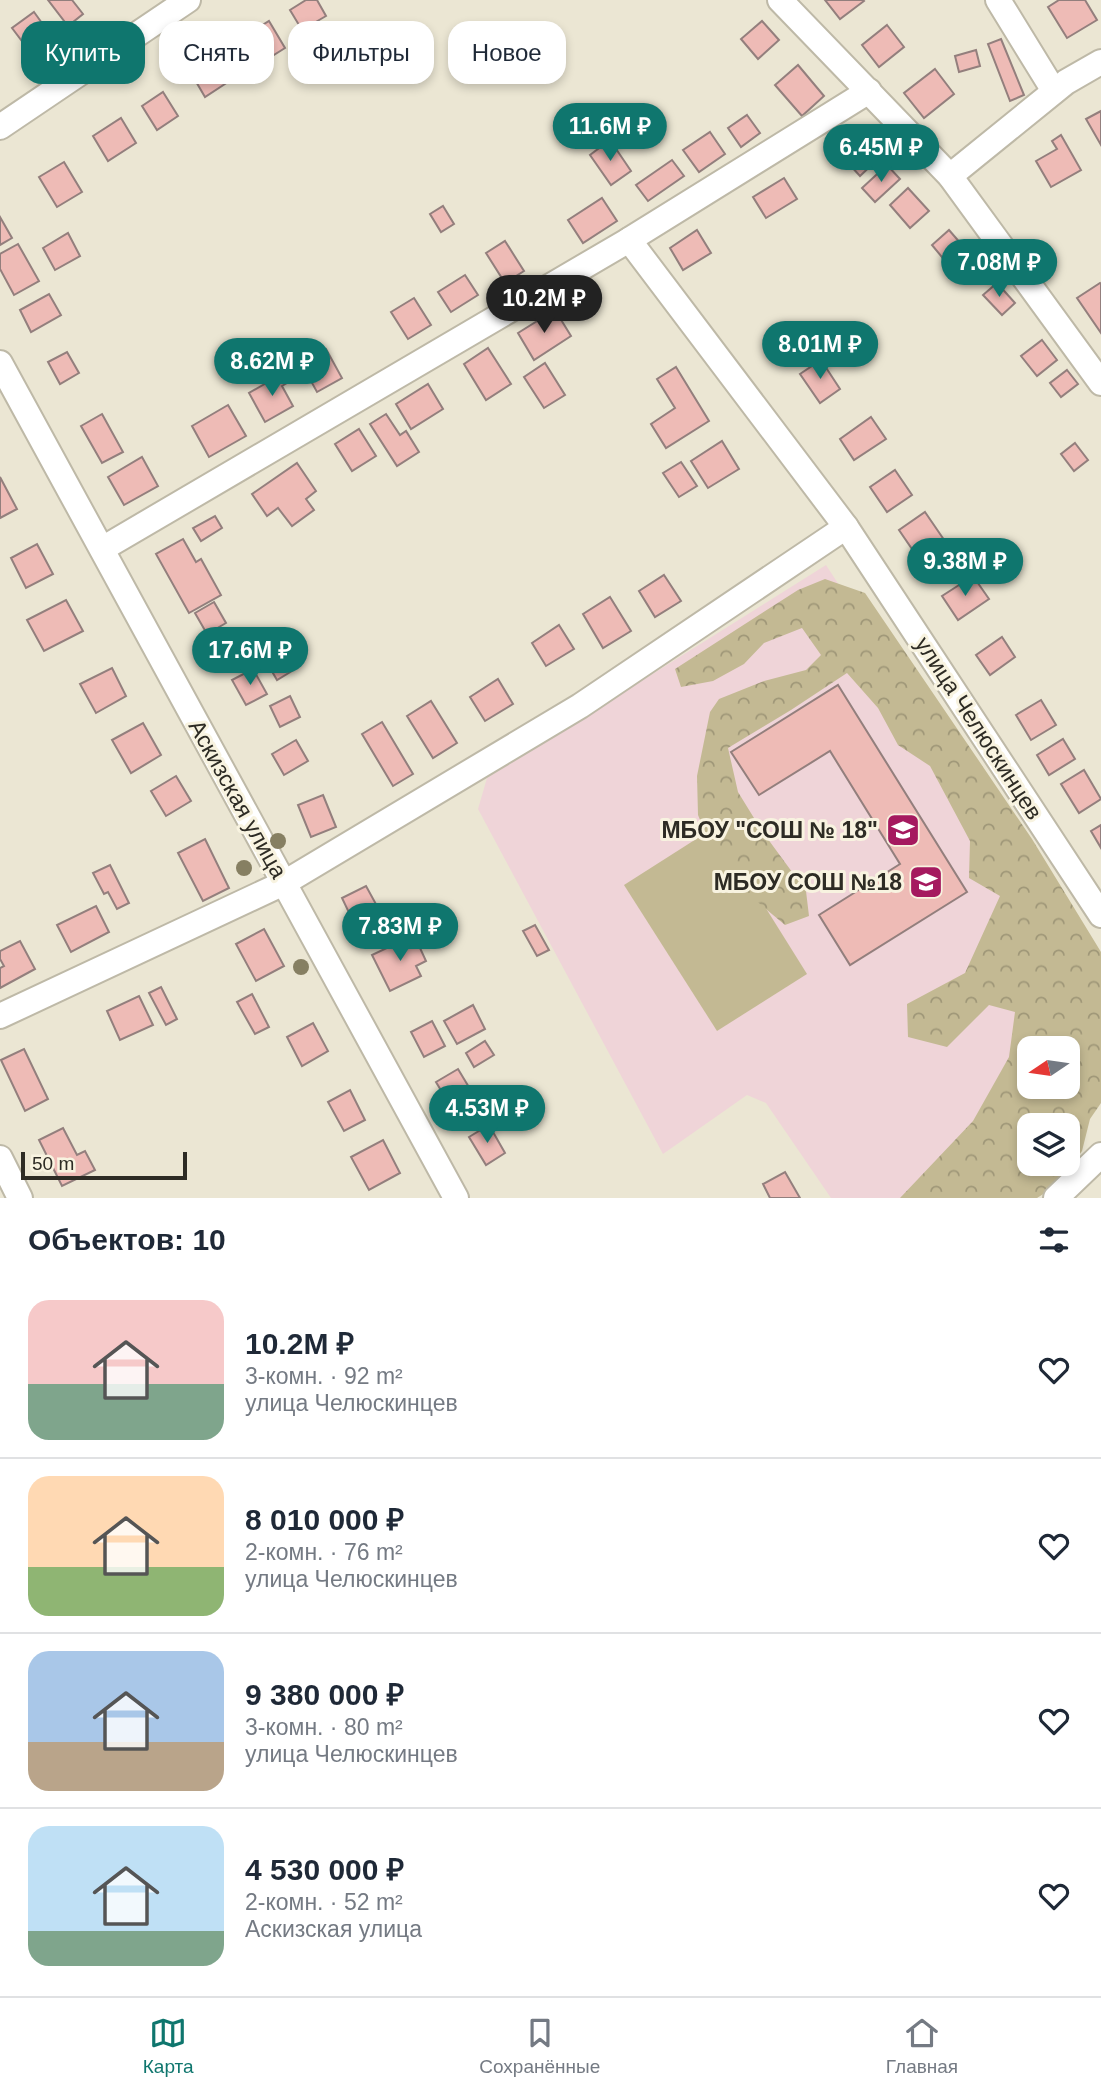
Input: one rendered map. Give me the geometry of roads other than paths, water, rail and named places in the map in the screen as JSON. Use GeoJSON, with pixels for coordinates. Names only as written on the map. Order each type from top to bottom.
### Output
{"type":"FeatureCollection","features":[{"type":"Feature","properties":{"kind":"street"},"geometry":{"type":"LineString","coordinates":[[0,127],[188,0]]}},
{"type":"Feature","properties":{"kind":"street"},"geometry":{"type":"LineString","coordinates":[[780,0],[950,176],[1101,383]]}},
{"type":"Feature","properties":{"kind":"street"},"geometry":{"type":"LineString","coordinates":[[998,0],[1054,92]]}},
{"type":"Feature","properties":{"kind":"street"},"geometry":{"type":"LineString","coordinates":[[950,176],[1066,82],[1101,62]]}},
{"type":"Feature","properties":{"kind":"street"},"geometry":{"type":"LineString","coordinates":[[102,549],[629,240],[869,91]]}},
{"type":"Feature","properties":{"kind":"street","name":"улица Челюскинцев"},"geometry":{"type":"LineString","coordinates":[[629,240],[846,527],[1101,915]]}},
{"type":"Feature","properties":{"kind":"street","name":"Аскизская улица"},"geometry":{"type":"LineString","coordinates":[[0,363],[456,1198]]}},
{"type":"Feature","properties":{"kind":"street"},"geometry":{"type":"LineString","coordinates":[[0,1016],[284,883],[580,706],[846,527]]}},
{"type":"Feature","properties":{"kind":"street"},"geometry":{"type":"LineString","coordinates":[[1056,1198],[1101,1156]]}},
{"type":"Feature","properties":{"kind":"street"},"geometry":{"type":"LineString","coordinates":[[0,1158],[20,1198]]}},
{"type":"Feature","properties":{"kind":"place","name":"МБОУ \"СОШ № 18\""},"geometry":{"type":"Point","coordinates":[903,830]}},
{"type":"Feature","properties":{"kind":"place","name":"МБОУ СОШ №18"},"geometry":{"type":"Point","coordinates":[926,882]}}]}
